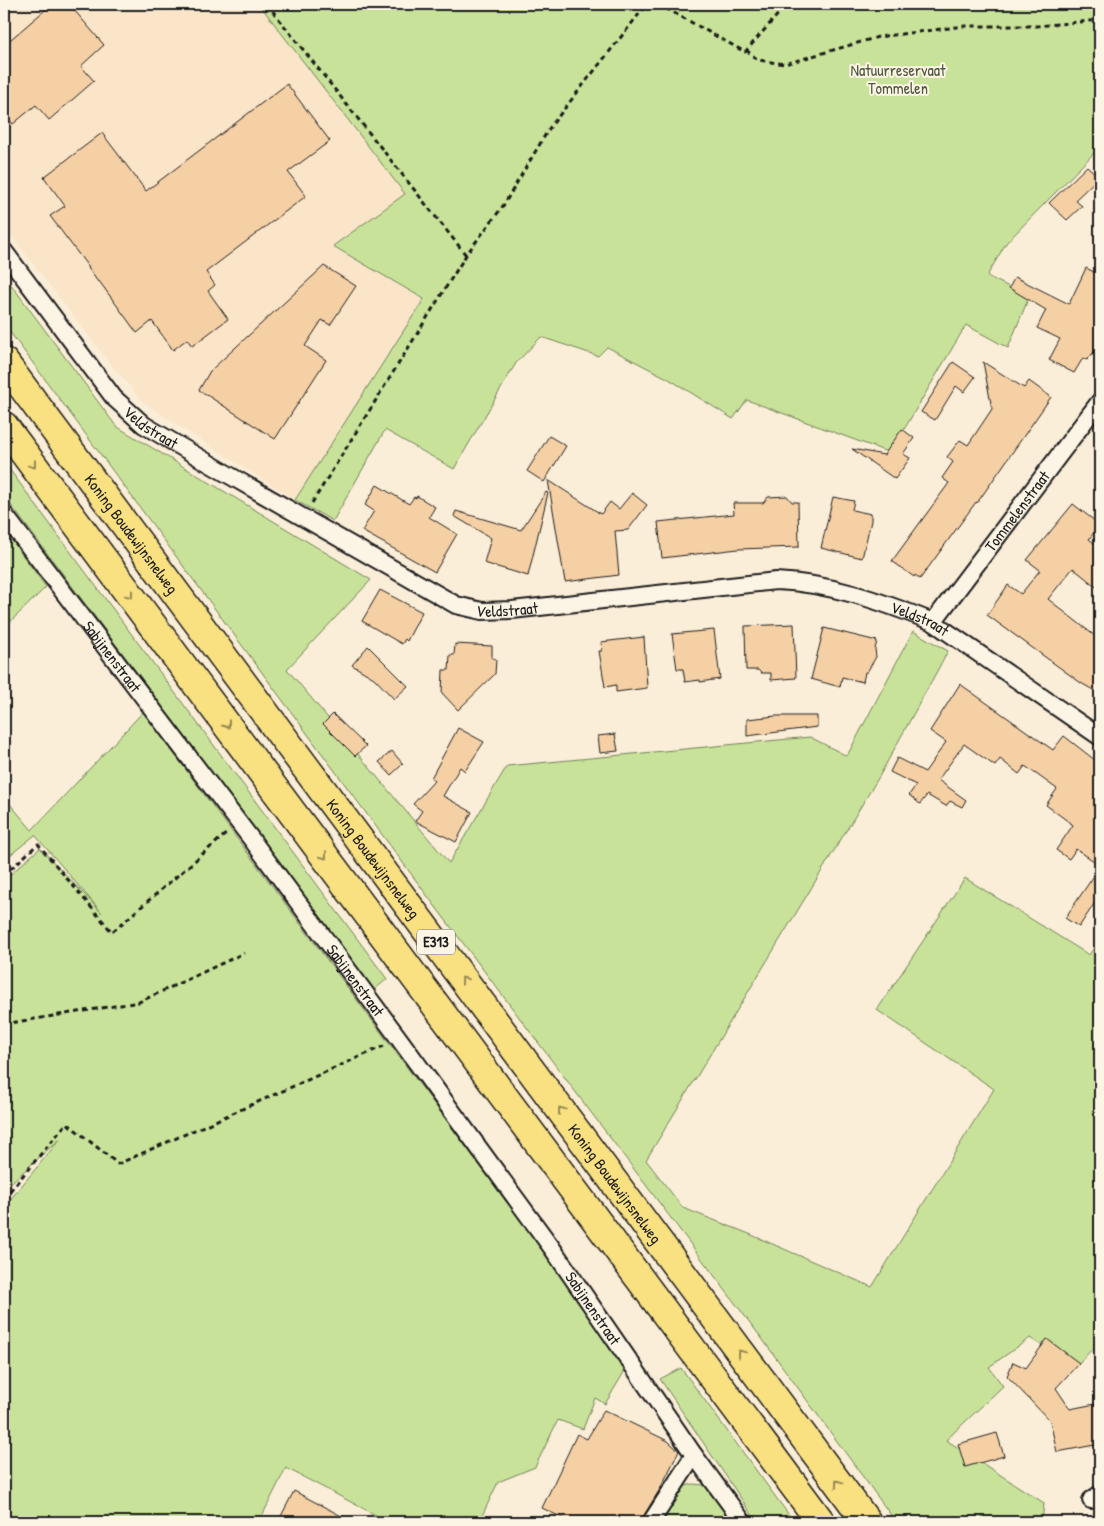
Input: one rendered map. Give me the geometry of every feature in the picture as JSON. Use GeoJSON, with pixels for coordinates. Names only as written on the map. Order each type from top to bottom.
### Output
{"type":"FeatureCollection","features":[{"type":"Feature","properties":{"kind":"highway","name":"Koning Boudewijnsnelweg"},"geometry":{"type":"LineString","coordinates":[[4,362],[868,1522]]}},
{"type":"Feature","properties":{"kind":"highway","name":"E313"},"geometry":{"type":"LineString","coordinates":[[4,426],[821,1522]]}},
{"type":"Feature","properties":{"kind":"street","name":"Veldstraat"},"geometry":{"type":"LineString","coordinates":[[4,251],[114,398],[144,425],[456,605],[482,611],[512,610],[776,581],[820,585],[933,622],[1100,736]]}},
{"type":"Feature","properties":{"kind":"street","name":"Tommelenstraat"},"geometry":{"type":"LineString","coordinates":[[933,622],[1100,401]]}},
{"type":"Feature","properties":{"kind":"street","name":"Sabijnenstraat"},"geometry":{"type":"LineString","coordinates":[[4,514],[252,840],[400,1040],[552,1248],[694,1455],[744,1522]]}},
{"type":"Feature","properties":{"kind":"street"},"geometry":{"type":"LineString","coordinates":[[651,1522],[694,1455]]}},
{"type":"Feature","properties":{"kind":"path"},"geometry":{"type":"LineString","coordinates":[[267,4],[466,255]]}},
{"type":"Feature","properties":{"kind":"path"},"geometry":{"type":"LineString","coordinates":[[303,518],[466,255],[503,206],[550,127],[647,4]]}},
{"type":"Feature","properties":{"kind":"path"},"geometry":{"type":"LineString","coordinates":[[658,4],[745,52],[746,50],[758,60],[785,64],[878,37],[965,26],[1037,26],[1100,20]]}},
{"type":"Feature","properties":{"kind":"path"},"geometry":{"type":"LineString","coordinates":[[746,50],[787,4]]}},
{"type":"Feature","properties":{"kind":"path"},"geometry":{"type":"LineString","coordinates":[[4,875],[38,844],[112,932],[230,831]]}},
{"type":"Feature","properties":{"kind":"path"},"geometry":{"type":"LineString","coordinates":[[4,1024],[139,1002],[244,953]]}},
{"type":"Feature","properties":{"kind":"path"},"geometry":{"type":"LineString","coordinates":[[4,1198],[67,1123],[118,1164],[400,1040]]}},
{"type":"Feature","properties":{"kind":"shaded area"},"geometry":{"type":"Polygon","coordinates":[[[4,4],[259,4],[405,194],[333,246],[424,299],[295,500],[142,401],[104,356],[4,226],[4,4]]]}},
{"type":"Feature","properties":{"kind":"green space","name":"Natuurreservaat Tommelen"},"geometry":{"type":"Polygon","coordinates":[[[259,4],[1100,4],[1100,147],[1006,243],[987,276],[1029,297],[1008,348],[966,325],[890,453],[747,400],[733,419],[669,379],[607,347],[598,356],[541,337],[516,363],[454,469],[385,430],[333,521],[295,500],[424,299],[333,246],[405,194],[259,4]]]}},
{"type":"Feature","properties":{"kind":"green space"},"geometry":{"type":"Polygon","coordinates":[[[4,275],[116,426],[371,580],[287,669],[449,863],[507,766],[810,737],[847,756],[913,631],[948,651],[880,775],[646,1160],[683,1208],[747,1233],[872,1287],[994,1089],[877,1010],[965,878],[1089,955],[1100,939],[1100,1341],[1075,1367],[1030,1338],[989,1367],[1003,1386],[946,1440],[1044,1503],[1042,1522],[896,1522],[763,1340],[429,898],[4,324],[4,275]]]}},
{"type":"Feature","properties":{"kind":"green space"},"geometry":{"type":"Polygon","coordinates":[[[4,462],[387,979],[374,990],[4,496],[4,462]]]}},
{"type":"Feature","properties":{"kind":"green space"},"geometry":{"type":"Polygon","coordinates":[[[4,530],[46,587],[4,628],[4,530]]]}},
{"type":"Feature","properties":{"kind":"green space"},"geometry":{"type":"Polygon","coordinates":[[[143,712],[617,1350],[626,1365],[623,1374],[605,1404],[595,1398],[583,1429],[558,1420],[535,1467],[498,1482],[482,1516],[493,1522],[389,1522],[286,1468],[259,1522],[4,1522],[4,1207],[61,1138],[4,1189],[4,880],[40,848],[102,913],[35,835],[4,860],[4,797],[32,830],[143,712]]]}},
{"type":"Feature","properties":{"kind":"green space"},"geometry":{"type":"Polygon","coordinates":[[[681,1368],[794,1522],[757,1522],[660,1379],[681,1368]]]}},
{"type":"Feature","properties":{"kind":"green space"},"geometry":{"type":"Polygon","coordinates":[[[693,1484],[704,1485],[732,1522],[660,1522],[682,1487],[693,1484]]]}},
{"type":"Feature","properties":{"kind":"building"},"geometry":{"type":"Polygon","coordinates":[[[52,4],[69,4],[104,45],[81,66],[94,81],[49,120],[36,105],[13,124],[4,114],[4,45],[52,4]]]}},
{"type":"Feature","properties":{"kind":"building"},"geometry":{"type":"Polygon","coordinates":[[[287,84],[330,141],[288,172],[306,196],[206,272],[215,285],[208,291],[228,319],[192,346],[187,339],[173,350],[152,321],[137,333],[50,216],[65,206],[44,177],[102,133],[146,191],[287,84]]]}},
{"type":"Feature","properties":{"kind":"building"},"geometry":{"type":"Polygon","coordinates":[[[1087,166],[1099,177],[1075,200],[1082,206],[1067,220],[1049,203],[1087,166]]]}},
{"type":"Feature","properties":{"kind":"building"},"geometry":{"type":"Polygon","coordinates":[[[324,266],[356,286],[330,325],[322,320],[305,346],[326,360],[275,439],[199,390],[210,371],[324,266]]]}},
{"type":"Feature","properties":{"kind":"building"},"geometry":{"type":"Polygon","coordinates":[[[1086,268],[1100,275],[1100,345],[1087,360],[1083,358],[1074,373],[1049,360],[1060,339],[1037,328],[1046,310],[1009,288],[1015,277],[1069,304],[1086,268]]]}},
{"type":"Feature","properties":{"kind":"building"},"geometry":{"type":"Polygon","coordinates":[[[953,362],[975,377],[964,392],[956,386],[935,420],[921,412],[953,362]]]}},
{"type":"Feature","properties":{"kind":"building"},"geometry":{"type":"Polygon","coordinates":[[[983,362],[1024,388],[1029,381],[1051,397],[977,503],[920,579],[915,575],[914,577],[892,561],[949,483],[942,478],[953,462],[947,457],[960,440],[968,445],[992,409],[983,362]]]}},
{"type":"Feature","properties":{"kind":"building"},"geometry":{"type":"Polygon","coordinates":[[[902,429],[914,438],[903,454],[910,458],[895,479],[852,449],[884,455],[902,429]]]}},
{"type":"Feature","properties":{"kind":"building"},"geometry":{"type":"Polygon","coordinates":[[[549,436],[566,446],[544,482],[527,471],[549,436]]]}},
{"type":"Feature","properties":{"kind":"building"},"geometry":{"type":"Polygon","coordinates":[[[548,480],[601,514],[610,502],[619,509],[632,493],[647,505],[628,530],[615,531],[619,575],[565,582],[548,480]]]}},
{"type":"Feature","properties":{"kind":"building"},"geometry":{"type":"Polygon","coordinates":[[[377,485],[409,504],[417,496],[435,507],[429,517],[457,534],[435,572],[362,531],[374,511],[365,505],[377,485]]]}},
{"type":"Feature","properties":{"kind":"building"},"geometry":{"type":"Polygon","coordinates":[[[546,492],[548,493],[528,576],[484,563],[491,538],[454,516],[456,511],[521,530],[546,492]]]}},
{"type":"Feature","properties":{"kind":"building"},"geometry":{"type":"Polygon","coordinates":[[[787,496],[792,502],[798,502],[799,547],[738,549],[662,558],[658,522],[734,514],[733,503],[763,503],[768,497],[787,496]]]}},
{"type":"Feature","properties":{"kind":"building"},"geometry":{"type":"Polygon","coordinates":[[[833,497],[854,501],[852,510],[871,514],[862,558],[821,548],[833,497]]]}},
{"type":"Feature","properties":{"kind":"building"},"geometry":{"type":"Polygon","coordinates":[[[1073,504],[1100,525],[1089,539],[1100,548],[1100,590],[1073,568],[1048,599],[1100,640],[1100,694],[1081,683],[987,615],[1008,585],[1021,594],[1040,570],[1027,560],[1073,504]]]}},
{"type":"Feature","properties":{"kind":"building"},"geometry":{"type":"Polygon","coordinates":[[[380,590],[422,612],[407,641],[405,639],[402,644],[362,621],[380,590]]]}},
{"type":"Feature","properties":{"kind":"building"},"geometry":{"type":"Polygon","coordinates":[[[794,624],[796,678],[771,680],[771,673],[746,670],[745,626],[794,624]]]}},
{"type":"Feature","properties":{"kind":"building"},"geometry":{"type":"Polygon","coordinates":[[[824,628],[877,641],[876,657],[867,672],[865,672],[863,682],[842,677],[840,687],[811,679],[824,628]]]}},
{"type":"Feature","properties":{"kind":"building"},"geometry":{"type":"Polygon","coordinates":[[[714,630],[720,679],[685,682],[683,669],[677,669],[672,634],[714,630]]]}},
{"type":"Feature","properties":{"kind":"building"},"geometry":{"type":"Polygon","coordinates":[[[644,637],[647,688],[616,692],[616,685],[605,687],[599,651],[602,651],[601,642],[644,637]]]}},
{"type":"Feature","properties":{"kind":"building"},"geometry":{"type":"Polygon","coordinates":[[[455,644],[492,646],[492,658],[496,659],[495,674],[458,710],[442,693],[443,670],[449,670],[450,655],[454,655],[455,644]]]}},
{"type":"Feature","properties":{"kind":"building"},"geometry":{"type":"Polygon","coordinates":[[[368,646],[408,686],[394,699],[374,678],[352,665],[368,646]]]}},
{"type":"Feature","properties":{"kind":"building"},"geometry":{"type":"Polygon","coordinates":[[[960,684],[1053,750],[1064,736],[1100,764],[1100,865],[1076,849],[1069,859],[1056,850],[1073,825],[1046,805],[1057,789],[1025,766],[1019,774],[1000,759],[995,766],[964,744],[938,780],[966,800],[962,807],[950,801],[946,806],[927,795],[920,804],[909,795],[916,785],[890,772],[897,758],[925,772],[946,742],[930,731],[960,684]]]}},
{"type":"Feature","properties":{"kind":"building"},"geometry":{"type":"Polygon","coordinates":[[[333,714],[366,746],[355,756],[323,724],[333,714]]]}},
{"type":"Feature","properties":{"kind":"building"},"geometry":{"type":"Polygon","coordinates":[[[776,716],[817,716],[817,727],[747,736],[747,719],[776,716]]]}},
{"type":"Feature","properties":{"kind":"building"},"geometry":{"type":"Polygon","coordinates":[[[458,728],[484,742],[465,771],[460,767],[443,796],[472,812],[456,842],[415,821],[422,811],[413,804],[435,780],[431,778],[458,728]]]}},
{"type":"Feature","properties":{"kind":"building"},"geometry":{"type":"Polygon","coordinates":[[[615,734],[618,751],[600,753],[598,736],[615,734]]]}},
{"type":"Feature","properties":{"kind":"building"},"geometry":{"type":"Polygon","coordinates":[[[392,751],[403,764],[391,775],[379,762],[392,751]]]}},
{"type":"Feature","properties":{"kind":"building"},"geometry":{"type":"Polygon","coordinates":[[[1100,867],[1100,895],[1079,927],[1065,918],[1100,867]]]}},
{"type":"Feature","properties":{"kind":"building"},"geometry":{"type":"Polygon","coordinates":[[[1047,1339],[1079,1363],[1056,1388],[1070,1409],[1100,1403],[1100,1444],[1057,1452],[1050,1421],[1007,1376],[1013,1362],[1026,1368],[1047,1339]]]}},
{"type":"Feature","properties":{"kind":"building"},"geometry":{"type":"Polygon","coordinates":[[[604,1410],[668,1441],[679,1451],[641,1522],[571,1522],[542,1508],[577,1434],[587,1439],[604,1410]]]}},
{"type":"Feature","properties":{"kind":"building"},"geometry":{"type":"Polygon","coordinates":[[[997,1433],[1004,1456],[965,1467],[958,1444],[997,1433]]]}},
{"type":"Feature","properties":{"kind":"building"},"geometry":{"type":"Polygon","coordinates":[[[294,1491],[353,1522],[278,1522],[294,1491]]]}}]}
